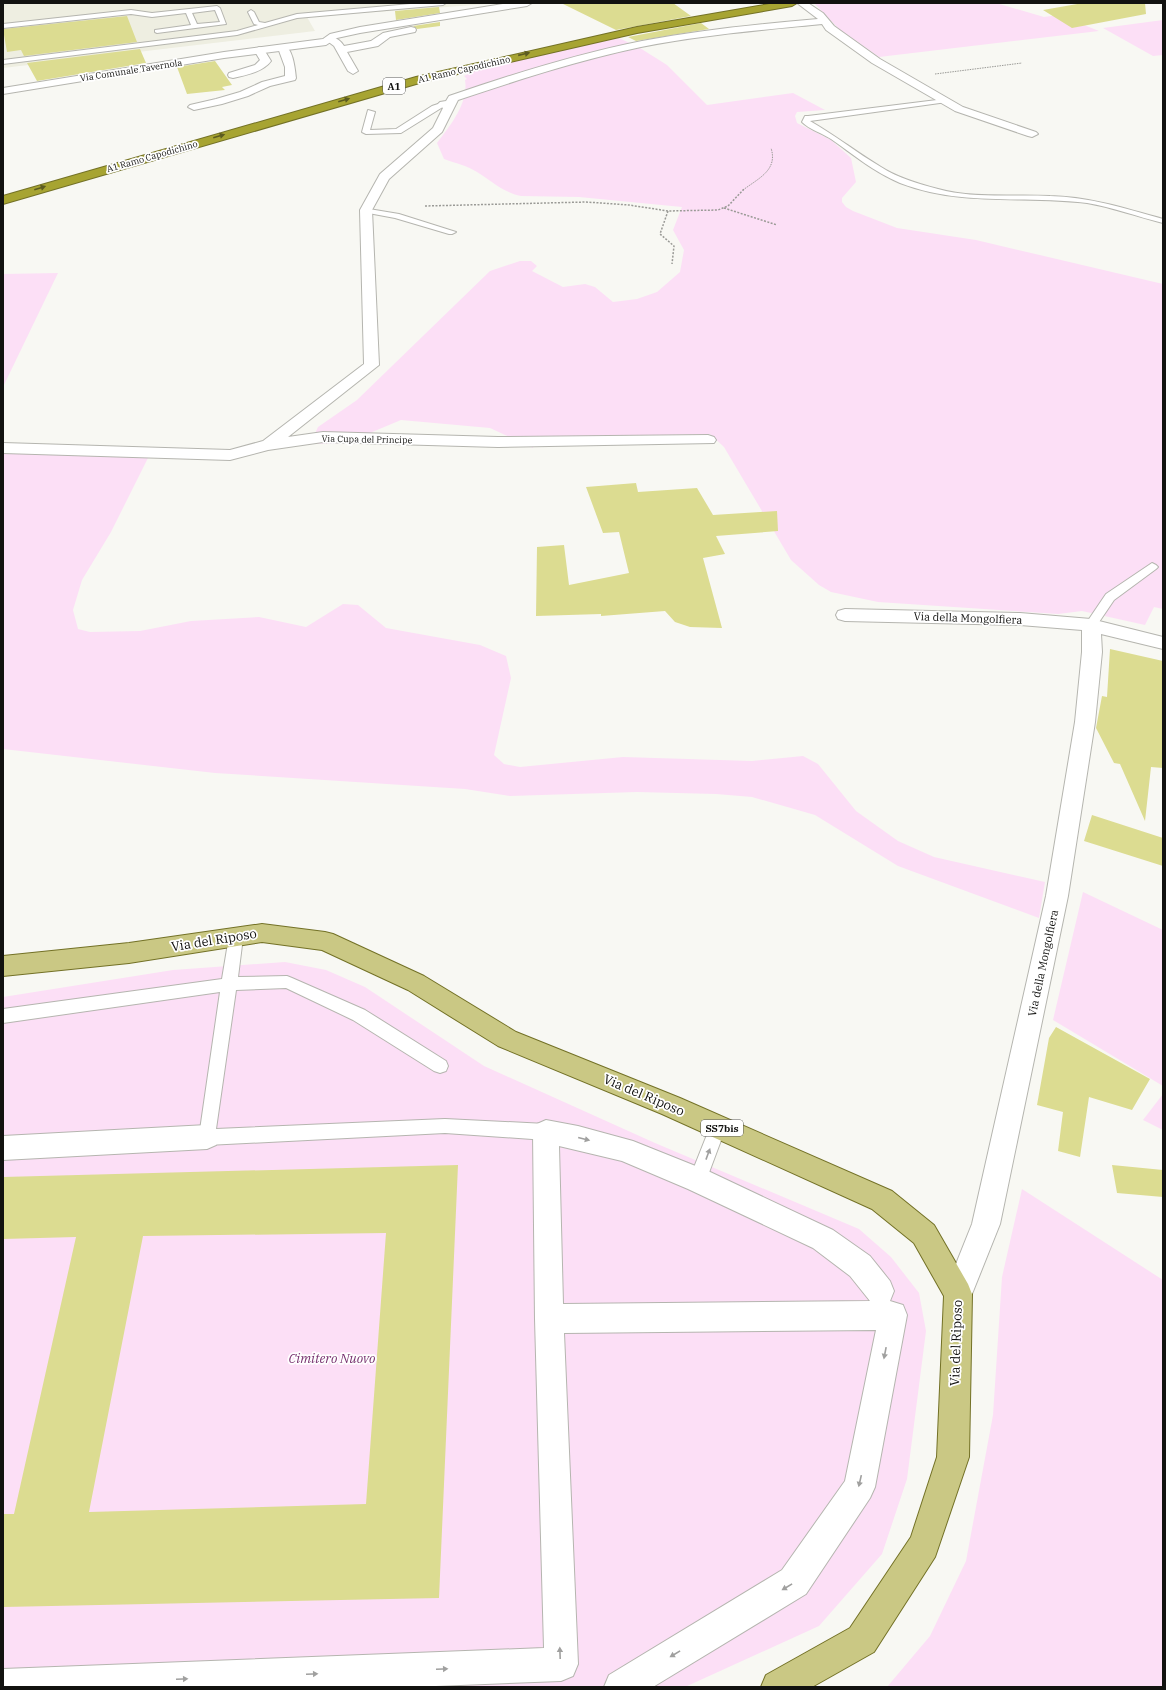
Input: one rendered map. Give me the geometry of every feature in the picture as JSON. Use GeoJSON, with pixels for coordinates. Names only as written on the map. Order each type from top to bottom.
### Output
{"type":"FeatureCollection","features":[{"type":"Feature","properties":{"kind":"highway","name":"A1 Ramo Capodichino"},"geometry":{"type":"LineString","coordinates":[[522,45],[613,24],[731,3]]}},
{"type":"Feature","properties":{"kind":"highway","name":"A1 Ramo Capodichino"},"geometry":{"type":"LineString","coordinates":[[3,200],[420,79],[637,30],[792,3]]}},
{"type":"Feature","properties":{"kind":"highway","name":"A1 Ramo Capodichino"},"geometry":{"type":"LineString","coordinates":[[357,86],[446,62]]}},
{"type":"Feature","properties":{"kind":"main road","name":"Via del Riposo"},"geometry":{"type":"LineString","coordinates":[[3,966],[129,953],[262,933],[325,941],[416,984],[507,1039],[718,1127],[882,1200],[924,1234],[958,1294],[953,1457],[924,1546],[862,1640],[778,1687]]}},
{"type":"Feature","properties":{"kind":"street","name":"Via Comunale Tavernola"},"geometry":{"type":"LineString","coordinates":[[3,91],[259,50],[326,42],[334,36],[368,29],[527,3]]}},
{"type":"Feature","properties":{"kind":"street"},"geometry":{"type":"LineString","coordinates":[[806,5],[830,28],[876,61],[959,109],[1032,134]]}},
{"type":"Feature","properties":{"kind":"street"},"geometry":{"type":"LineString","coordinates":[[267,445],[372,365],[366,210],[384,177],[438,130],[447,106],[453,98],[518,76],[638,45],[746,28],[824,21]]}},
{"type":"Feature","properties":{"kind":"street"},"geometry":{"type":"LineString","coordinates":[[340,50],[374,44],[387,35],[411,30]]}},
{"type":"Feature","properties":{"kind":"street"},"geometry":{"type":"LineString","coordinates":[[330,40],[338,44],[353,71]]}},
{"type":"Feature","properties":{"kind":"street"},"geometry":{"type":"LineString","coordinates":[[194,107],[218,102],[244,94],[266,84],[291,78],[290,66],[283,48]]}},
{"type":"Feature","properties":{"kind":"street"},"geometry":{"type":"LineString","coordinates":[[233,75],[259,67],[266,61],[259,50]]}},
{"type":"Feature","properties":{"kind":"street","name":"Via Cupa del Principe"},"geometry":{"type":"LineString","coordinates":[[3,448],[230,455],[267,445],[323,436],[498,442],[708,440]]}},
{"type":"Feature","properties":{"kind":"street","name":"Via della Mongolfiera"},"geometry":{"type":"LineString","coordinates":[[845,615],[1020,619],[1090,625],[1163,643]]}},
{"type":"Feature","properties":{"kind":"street","name":"Via della Mongolfiera"},"geometry":{"type":"LineString","coordinates":[[958,1294],[986,1224],[1057,896],[1085,722],[1092,652],[1090,625]]}},
{"type":"Feature","properties":{"kind":"street"},"geometry":{"type":"LineString","coordinates":[[3,1686],[42,1686],[561,1664],[549,1319],[546,1132],[578,1138],[624,1150],[698,1180],[823,1239],[860,1266],[887,1303],[859,1487],[794,1582],[620,1687]]}},
{"type":"Feature","properties":{"kind":"street"},"geometry":{"type":"LineString","coordinates":[[3,1148],[207,1137]]}},
{"type":"Feature","properties":{"kind":"street"},"geometry":{"type":"LineString","coordinates":[[549,1319],[887,1303]]}},
{"type":"Feature","properties":{"kind":"lane"},"geometry":{"type":"LineString","coordinates":[[3,62],[237,33],[297,16],[442,3]]}},
{"type":"Feature","properties":{"kind":"lane"},"geometry":{"type":"LineString","coordinates":[[3,26],[131,12],[155,26],[195,26],[224,23],[217,8],[188,11],[155,26],[104,42]]}},
{"type":"Feature","properties":{"kind":"lane"},"geometry":{"type":"LineString","coordinates":[[188,11],[195,26]]}},
{"type":"Feature","properties":{"kind":"lane"},"geometry":{"type":"LineString","coordinates":[[251,12],[256,23],[266,25]]}},
{"type":"Feature","properties":{"kind":"lane"},"geometry":{"type":"LineString","coordinates":[[155,26],[161,42]]}},
{"type":"Feature","properties":{"kind":"lane"},"geometry":{"type":"LineString","coordinates":[[945,101],[847,114],[815,116],[808,118],[806,122],[833,136],[852,152],[880,170],[903,181],[938,192],[972,197],[1050,198],[1088,201],[1163,221]]}},
{"type":"Feature","properties":{"kind":"lane"},"geometry":{"type":"LineString","coordinates":[[371,112],[366,132],[382,132],[398,130],[435,108],[447,106]]}},
{"type":"Feature","properties":{"kind":"lane"},"geometry":{"type":"LineString","coordinates":[[366,210],[396,216],[452,232]]}},
{"type":"Feature","properties":{"kind":"lane"},"geometry":{"type":"LineString","coordinates":[[1090,625],[1110,597],[1152,567]]}},
{"type":"Feature","properties":{"kind":"lane"},"geometry":{"type":"LineString","coordinates":[[236,937],[207,1137],[445,1126],[546,1132]]}},
{"type":"Feature","properties":{"kind":"lane"},"geometry":{"type":"LineString","coordinates":[[3,1016],[229,984],[287,982],[359,1015],[440,1066]]}},
{"type":"Feature","properties":{"kind":"lane"},"geometry":{"type":"LineString","coordinates":[[698,1180],[718,1127]]}},
{"type":"Feature","properties":{"kind":"path"},"geometry":{"type":"LineString","coordinates":[[904,77],[1022,63]]}},
{"type":"Feature","properties":{"kind":"path"},"geometry":{"type":"LineString","coordinates":[[423,206],[586,202],[629,205],[668,211],[718,210],[728,206],[735,197],[771,168],[774,157],[771,148]]}},
{"type":"Feature","properties":{"kind":"path"},"geometry":{"type":"LineString","coordinates":[[723,208],[777,225]]}},
{"type":"Feature","properties":{"kind":"path"},"geometry":{"type":"LineString","coordinates":[[668,211],[660,234],[674,246],[672,264]]}},
{"type":"Feature","properties":{"kind":"shaded area"},"geometry":{"type":"Polygon","coordinates":[[[3,3],[502,3],[307,17],[315,31],[3,68],[3,3]]]}},
{"type":"Feature","properties":{"kind":"green space"},"geometry":{"type":"Polygon","coordinates":[[[996,3],[1044,17],[1059,15],[1099,31],[879,57],[839,29],[815,4],[996,3]]]}},
{"type":"Feature","properties":{"kind":"green space"},"geometry":{"type":"Polygon","coordinates":[[[1163,20],[1163,55],[1153,56],[1103,28],[1163,20]]]}},
{"type":"Feature","properties":{"kind":"green space"},"geometry":{"type":"Polygon","coordinates":[[[619,38],[640,48],[667,65],[707,105],[793,93],[825,110],[797,112],[795,116],[797,123],[831,140],[851,158],[856,182],[842,198],[842,202],[846,207],[853,211],[897,228],[976,240],[1163,284],[1163,609],[1154,607],[1145,625],[1082,611],[1058,614],[878,602],[831,592],[819,585],[791,560],[724,447],[710,434],[534,438],[533,448],[490,428],[401,420],[346,443],[310,444],[318,427],[357,400],[490,271],[520,261],[531,261],[537,266],[532,271],[563,287],[585,284],[595,287],[613,302],[637,299],[657,292],[680,272],[684,250],[673,230],[682,207],[579,197],[521,196],[508,192],[470,168],[444,159],[437,143],[453,122],[461,106],[464,97],[465,80],[467,79],[464,76],[483,67],[619,38]]]}},
{"type":"Feature","properties":{"kind":"green space"},"geometry":{"type":"Polygon","coordinates":[[[58,273],[3,387],[3,274],[58,273]]]}},
{"type":"Feature","properties":{"kind":"green space"},"geometry":{"type":"Polygon","coordinates":[[[3,446],[148,458],[111,532],[82,580],[73,610],[78,629],[90,632],[140,631],[191,621],[259,617],[306,627],[343,604],[358,605],[386,628],[480,645],[506,656],[511,678],[494,755],[504,764],[520,767],[623,757],[752,761],[803,756],[818,764],[856,811],[898,841],[934,857],[1045,882],[1039,918],[898,866],[815,815],[752,797],[716,794],[637,792],[510,796],[465,789],[215,773],[3,749],[3,446]]]}},
{"type":"Feature","properties":{"kind":"green space"},"geometry":{"type":"Polygon","coordinates":[[[1083,892],[1163,930],[1163,1086],[1053,1020],[1083,892]]]}},
{"type":"Feature","properties":{"kind":"green space","name":"Cimitero Nuovo"},"geometry":{"type":"Polygon","coordinates":[[[285,962],[326,970],[365,987],[484,1066],[655,1143],[859,1229],[891,1257],[919,1293],[926,1331],[907,1479],[882,1554],[819,1626],[685,1687],[3,1687],[3,997],[173,970],[285,962]]]}},
{"type":"Feature","properties":{"kind":"green space"},"geometry":{"type":"Polygon","coordinates":[[[1163,1094],[1163,1130],[1143,1120],[1163,1094]]]}},
{"type":"Feature","properties":{"kind":"green space"},"geometry":{"type":"Polygon","coordinates":[[[1022,1189],[1163,1280],[1163,1687],[887,1687],[930,1636],[966,1561],[993,1415],[1002,1277],[1022,1189]]]}},
{"type":"Feature","properties":{"kind":"building"},"geometry":{"type":"Polygon","coordinates":[[[561,3],[673,3],[691,16],[616,30],[561,3]]]}},
{"type":"Feature","properties":{"kind":"building"},"geometry":{"type":"Polygon","coordinates":[[[1083,3],[1145,3],[1146,14],[1072,28],[1043,10],[1083,3]]]}},
{"type":"Feature","properties":{"kind":"building"},"geometry":{"type":"Polygon","coordinates":[[[439,7],[440,13],[396,20],[395,11],[439,7]]]}},
{"type":"Feature","properties":{"kind":"building"},"geometry":{"type":"Polygon","coordinates":[[[127,16],[137,42],[24,56],[21,50],[7,52],[3,29],[127,16]]]}},
{"type":"Feature","properties":{"kind":"building"},"geometry":{"type":"Polygon","coordinates":[[[440,22],[440,26],[417,29],[413,26],[440,22]]]}},
{"type":"Feature","properties":{"kind":"building"},"geometry":{"type":"Polygon","coordinates":[[[701,23],[709,29],[636,41],[628,37],[701,23]]]}},
{"type":"Feature","properties":{"kind":"building"},"geometry":{"type":"Polygon","coordinates":[[[140,49],[146,63],[37,81],[27,63],[140,49]]]}},
{"type":"Feature","properties":{"kind":"building"},"geometry":{"type":"Polygon","coordinates":[[[215,61],[232,85],[222,87],[225,90],[187,94],[177,67],[215,61]]]}},
{"type":"Feature","properties":{"kind":"building"},"geometry":{"type":"Polygon","coordinates":[[[636,483],[638,492],[697,488],[713,515],[777,511],[778,531],[716,536],[725,554],[703,558],[722,628],[690,627],[675,622],[665,611],[601,616],[601,614],[536,616],[537,547],[564,545],[569,585],[629,573],[619,532],[603,533],[586,487],[636,483]]]}},
{"type":"Feature","properties":{"kind":"building"},"geometry":{"type":"Polygon","coordinates":[[[1110,649],[1163,661],[1163,768],[1151,767],[1145,821],[1120,764],[1114,763],[1096,728],[1102,696],[1107,697],[1110,649]]]}},
{"type":"Feature","properties":{"kind":"building"},"geometry":{"type":"Polygon","coordinates":[[[1092,815],[1163,838],[1163,866],[1084,841],[1092,815]]]}},
{"type":"Feature","properties":{"kind":"building"},"geometry":{"type":"Polygon","coordinates":[[[1056,1027],[1150,1079],[1132,1110],[1089,1097],[1080,1157],[1058,1151],[1063,1112],[1037,1105],[1049,1038],[1056,1027]]]}},
{"type":"Feature","properties":{"kind":"building"},"geometry":{"type":"Polygon","coordinates":[[[458,1165],[439,1598],[3,1607],[3,1514],[14,1514],[76,1237],[3,1239],[3,1177],[458,1165]],[[386,1233],[143,1236],[89,1512],[366,1504],[386,1233]]]}},
{"type":"Feature","properties":{"kind":"building"},"geometry":{"type":"Polygon","coordinates":[[[1112,1165],[1163,1170],[1163,1197],[1117,1193],[1112,1165]]]}}]}
